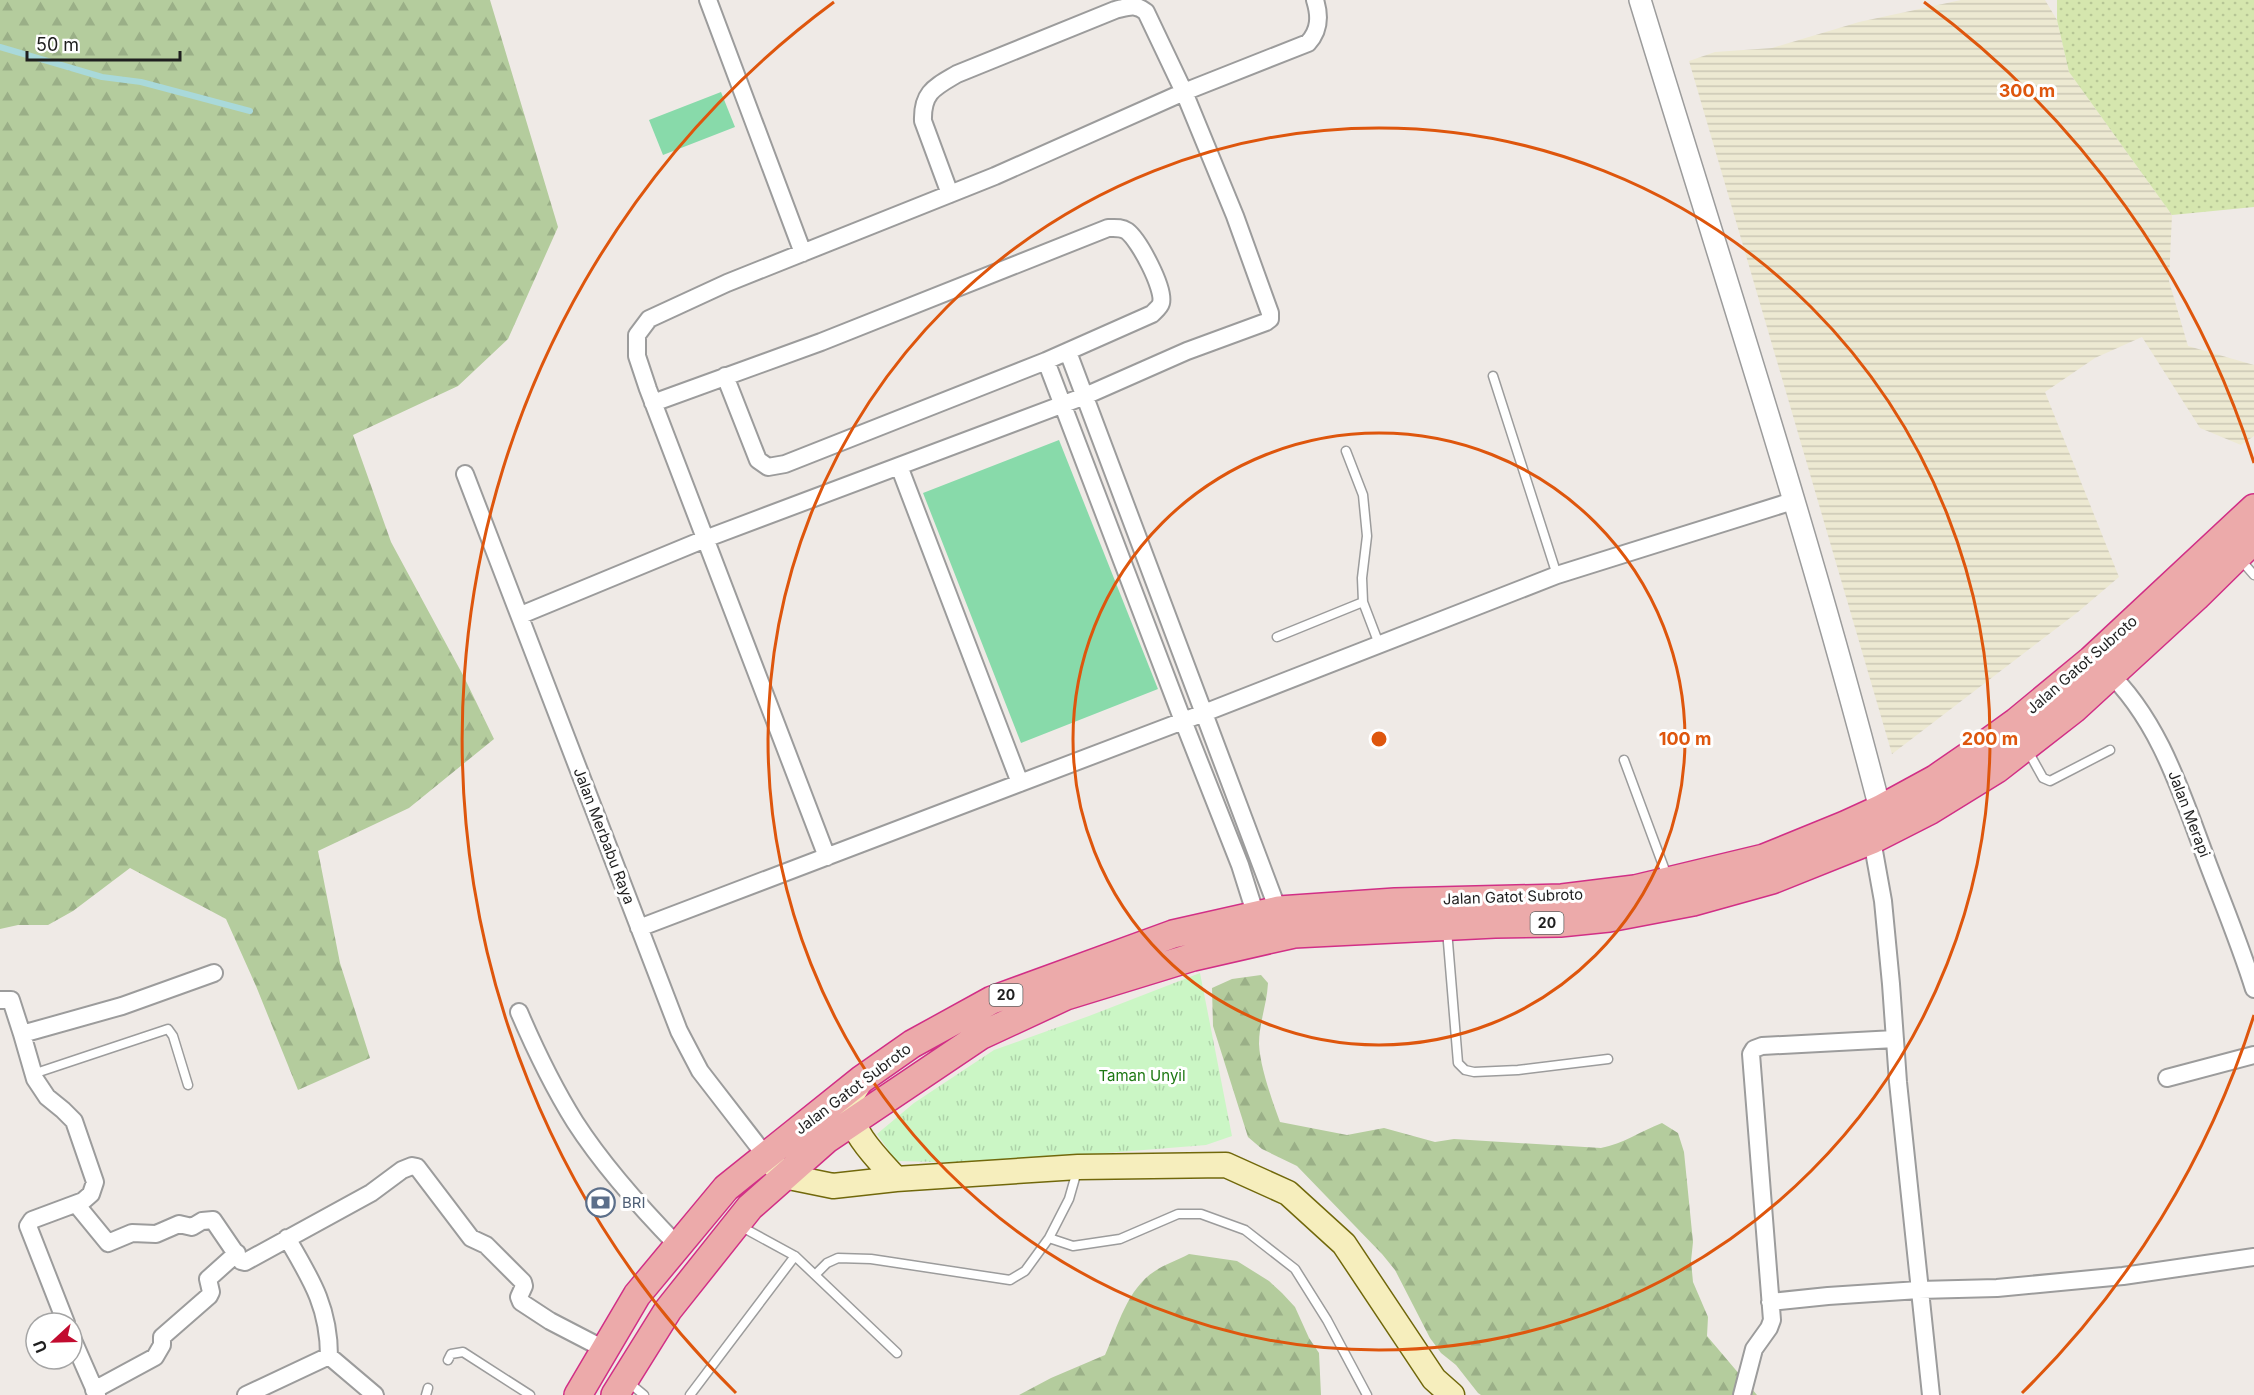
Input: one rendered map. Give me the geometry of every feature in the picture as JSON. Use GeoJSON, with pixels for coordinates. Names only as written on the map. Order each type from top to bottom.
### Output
{"type":"FeatureCollection","features":[{"type":"Feature","properties":{"kind":"highway","name":"Jalan Gatot Subroto"},"geometry":{"type":"LineString","coordinates":[[1446,913],[1560,923],[1609,918],[1693,902],[1772,880],[1880,827],[1929,811],[1987,775],[2018,736],[2074,709],[2102,666],[2196,597],[2242,552],[2254,508]]}},
{"type":"Feature","properties":{"kind":"highway","name":"Jalan Gatot Subroto"},"geometry":{"type":"LineString","coordinates":[[678,1246],[726,1188],[862,1079],[912,1044],[992,1000],[1173,934],[1446,913],[1635,889],[1764,858],[1845,825],[1880,827]]}},
{"type":"Feature","properties":{"kind":"highway","name":"Jalan Gatot Subroto"},"geometry":{"type":"LineString","coordinates":[[744,1216],[784,1176],[852,1121],[980,1036],[1066,996],[1193,957],[1271,926]]}},
{"type":"Feature","properties":{"kind":"highway","name":"20"},"geometry":{"type":"LineString","coordinates":[[628,1389],[668,1310],[744,1216]]}},
{"type":"Feature","properties":{"kind":"highway","name":"20"},"geometry":{"type":"LineString","coordinates":[[578,1395],[637,1295],[678,1246]]}},
{"type":"Feature","properties":{"kind":"main road"},"geometry":{"type":"LineString","coordinates":[[862,1079],[849,1102],[852,1121],[866,1145],[896,1179]]}},
{"type":"Feature","properties":{"kind":"main road","name":"Jalan Merbabu Raya"},"geometry":{"type":"LineString","coordinates":[[765,1155],[784,1176]]}},
{"type":"Feature","properties":{"kind":"main road"},"geometry":{"type":"LineString","coordinates":[[784,1176],[832,1186],[896,1179],[1078,1167],[1226,1165],[1288,1193],[1344,1244],[1434,1380],[1452,1395]]}},
{"type":"Feature","properties":{"kind":"street"},"geometry":{"type":"LineString","coordinates":[[708,0],[803,253]]}},
{"type":"Feature","properties":{"kind":"street"},"geometry":{"type":"LineString","coordinates":[[826,857],[653,403],[637,356],[637,335],[649,319],[728,283],[995,176],[1184,92],[1308,43],[1314,36],[1319,19],[1315,0]]}},
{"type":"Feature","properties":{"kind":"street"},"geometry":{"type":"LineString","coordinates":[[1640,0],[1855,712],[1880,827],[1883,902],[1898,1082],[1931,1395]]}},
{"type":"Feature","properties":{"kind":"street"},"geometry":{"type":"LineString","coordinates":[[521,615],[705,539],[1085,396],[1187,351],[1270,319],[1270,313],[1235,216],[1184,92],[1146,12],[1139,6],[1115,10],[957,74],[934,87],[926,97],[923,121],[950,194]]}},
{"type":"Feature","properties":{"kind":"street"},"geometry":{"type":"LineString","coordinates":[[653,403],[725,376],[821,342],[1108,228],[1119,228],[1127,232],[1144,253],[1161,295],[1161,305],[1152,314],[1046,362],[794,461],[768,467],[758,460],[725,376]]}},
{"type":"Feature","properties":{"kind":"street"},"geometry":{"type":"LineString","coordinates":[[1068,352],[1204,713],[1271,926]]}},
{"type":"Feature","properties":{"kind":"street"},"geometry":{"type":"LineString","coordinates":[[1046,362],[1240,864],[1271,926]]}},
{"type":"Feature","properties":{"kind":"street"},"geometry":{"type":"LineString","coordinates":[[899,466],[1020,783]]}},
{"type":"Feature","properties":{"kind":"street","name":"Jalan Merbabu Raya"},"geometry":{"type":"LineString","coordinates":[[465,474],[687,1048],[700,1071],[765,1155]]}},
{"type":"Feature","properties":{"kind":"street"},"geometry":{"type":"LineString","coordinates":[[639,928],[1204,713],[1557,575],[1792,501]]}},
{"type":"Feature","properties":{"kind":"street"},"geometry":{"type":"LineString","coordinates":[[1145,620],[1166,611]]}},
{"type":"Feature","properties":{"kind":"street","name":"Jalan Merapi"},"geometry":{"type":"LineString","coordinates":[[2102,666],[2126,689],[2143,712],[2170,764],[2254,989]]}},
{"type":"Feature","properties":{"kind":"street"},"geometry":{"type":"LineString","coordinates":[[22,1034],[122,1006],[214,973]]}},
{"type":"Feature","properties":{"kind":"street"},"geometry":{"type":"LineString","coordinates":[[0,1000],[11,1000],[33,1074],[47,1097],[74,1121],[95,1182],[91,1194],[76,1204],[32,1220],[28,1226],[61,1311]]}},
{"type":"Feature","properties":{"kind":"street"},"geometry":{"type":"LineString","coordinates":[[519,1012],[531,1040],[575,1121],[640,1208],[678,1246]]}},
{"type":"Feature","properties":{"kind":"street"},"geometry":{"type":"LineString","coordinates":[[1742,1395],[1754,1349],[1771,1324],[1750,1054],[1754,1049],[1762,1046],[1895,1039]]}},
{"type":"Feature","properties":{"kind":"street"},"geometry":{"type":"LineString","coordinates":[[2167,1078],[2254,1055]]}},
{"type":"Feature","properties":{"kind":"street"},"geometry":{"type":"LineString","coordinates":[[76,1204],[108,1243],[132,1233],[156,1234],[179,1224],[192,1227],[208,1219],[218,1224],[242,1261],[247,1261],[371,1193],[402,1170],[412,1166],[417,1167],[471,1238],[486,1245],[523,1282],[524,1287],[519,1297],[521,1302],[550,1321],[604,1349]]}},
{"type":"Feature","properties":{"kind":"street"},"geometry":{"type":"LineString","coordinates":[[287,1238],[319,1296],[328,1324],[329,1356],[375,1395]]}},
{"type":"Feature","properties":{"kind":"street"},"geometry":{"type":"LineString","coordinates":[[84,1366],[95,1392],[155,1356],[160,1352],[164,1334],[209,1296],[211,1292],[208,1279],[237,1253]]}},
{"type":"Feature","properties":{"kind":"street"},"geometry":{"type":"LineString","coordinates":[[1770,1302],[1919,1290],[1997,1288],[2123,1276],[2254,1257]]}},
{"type":"Feature","properties":{"kind":"street"},"geometry":{"type":"LineString","coordinates":[[246,1395],[329,1356]]}},
{"type":"Feature","properties":{"kind":"lane"},"geometry":{"type":"LineString","coordinates":[[1493,376],[1557,575]]}},
{"type":"Feature","properties":{"kind":"lane"},"geometry":{"type":"LineString","coordinates":[[1346,451],[1363,495],[1367,536],[1362,578],[1363,602],[1379,644]]}},
{"type":"Feature","properties":{"kind":"lane"},"geometry":{"type":"LineString","coordinates":[[1277,637],[1363,602]]}},
{"type":"Feature","properties":{"kind":"lane"},"geometry":{"type":"LineString","coordinates":[[2018,736],[2043,778],[2050,782],[2110,750]]}},
{"type":"Feature","properties":{"kind":"lane"},"geometry":{"type":"LineString","coordinates":[[1624,760],[1669,882]]}},
{"type":"Feature","properties":{"kind":"lane"},"geometry":{"type":"LineString","coordinates":[[1446,913],[1458,1063],[1465,1070],[1474,1072],[1518,1070],[1608,1059]]}},
{"type":"Feature","properties":{"kind":"lane"},"geometry":{"type":"LineString","coordinates":[[33,1074],[168,1029],[173,1036],[188,1085]]}},
{"type":"Feature","properties":{"kind":"lane"},"geometry":{"type":"LineString","coordinates":[[815,1275],[827,1263],[838,1258],[849,1258],[871,1259],[1010,1280],[1025,1271],[1049,1238],[1069,1199],[1078,1167]]}},
{"type":"Feature","properties":{"kind":"lane"},"geometry":{"type":"LineString","coordinates":[[1049,1238],[1073,1246],[1120,1239],[1178,1214],[1202,1214],[1245,1230],[1295,1269],[1327,1320],[1366,1395]]}},
{"type":"Feature","properties":{"kind":"lane"},"geometry":{"type":"LineString","coordinates":[[744,1216],[795,1256],[897,1353]]}},
{"type":"Feature","properties":{"kind":"lane"},"geometry":{"type":"LineString","coordinates":[[690,1395],[795,1256]]}},
{"type":"Feature","properties":{"kind":"lane"},"geometry":{"type":"LineString","coordinates":[[448,1360],[451,1354],[457,1351],[463,1352],[530,1395]]}},
{"type":"Feature","properties":{"kind":"shaded area"},"geometry":{"type":"Polygon","coordinates":[[[1961,0],[2045,0],[2057,20],[2069,72],[2172,215],[2169,281],[2188,346],[2254,365],[2254,436],[2241,445],[2200,428],[2142,337],[2095,358],[2045,392],[2119,577],[2078,612],[1892,754],[1689,61],[1715,52],[1772,48],[1859,22],[1961,0]]]}},
{"type":"Feature","properties":{"kind":"green space"},"geometry":{"type":"Polygon","coordinates":[[[0,0],[490,0],[558,227],[508,339],[458,386],[353,435],[391,542],[464,677],[494,739],[409,808],[318,851],[340,963],[370,1058],[298,1090],[226,919],[130,868],[73,911],[48,925],[18,925],[0,929],[0,0]]]}},
{"type":"Feature","properties":{"kind":"green space"},"geometry":{"type":"Polygon","coordinates":[[[2057,0],[2254,0],[2254,207],[2172,215],[2069,72],[2057,20],[2057,0]]]}},
{"type":"Feature","properties":{"kind":"green space"},"geometry":{"type":"Polygon","coordinates":[[[721,92],[735,127],[663,155],[649,120],[721,92]]]}},
{"type":"Feature","properties":{"kind":"green space"},"geometry":{"type":"Polygon","coordinates":[[[1059,440],[1158,689],[1021,743],[923,493],[1059,440]]]}},
{"type":"Feature","properties":{"kind":"green space","name":"Taman Unyil"},"geometry":{"type":"Polygon","coordinates":[[[1200,973],[1232,1136],[1206,1145],[983,1163],[896,1161],[877,1134],[914,1103],[994,1050],[1200,973]]]}},
{"type":"Feature","properties":{"kind":"green space"},"geometry":{"type":"Polygon","coordinates":[[[1261,975],[1268,983],[1259,1036],[1260,1053],[1280,1122],[1347,1135],[1384,1128],[1435,1142],[1454,1139],[1601,1148],[1662,1123],[1678,1133],[1684,1152],[1693,1242],[1691,1261],[1693,1282],[1708,1317],[1707,1336],[1757,1395],[1481,1395],[1478,1393],[1456,1365],[1441,1353],[1430,1338],[1395,1270],[1382,1254],[1297,1166],[1262,1149],[1248,1137],[1213,1026],[1212,988],[1232,979],[1261,975]]]}},
{"type":"Feature","properties":{"kind":"green space"},"geometry":{"type":"Polygon","coordinates":[[[1189,1254],[1237,1261],[1269,1281],[1282,1293],[1295,1307],[1309,1338],[1319,1353],[1321,1395],[1019,1395],[1051,1378],[1105,1355],[1124,1309],[1137,1288],[1155,1271],[1189,1254]]]}},
{"type":"Feature","properties":{"kind":"waterway"},"geometry":{"type":"LineString","coordinates":[[0,47],[102,77],[141,82],[250,111]]}},
{"type":"Feature","properties":{"kind":"place","name":"BRI"},"geometry":{"type":"Point","coordinates":[601,1203]}}]}
